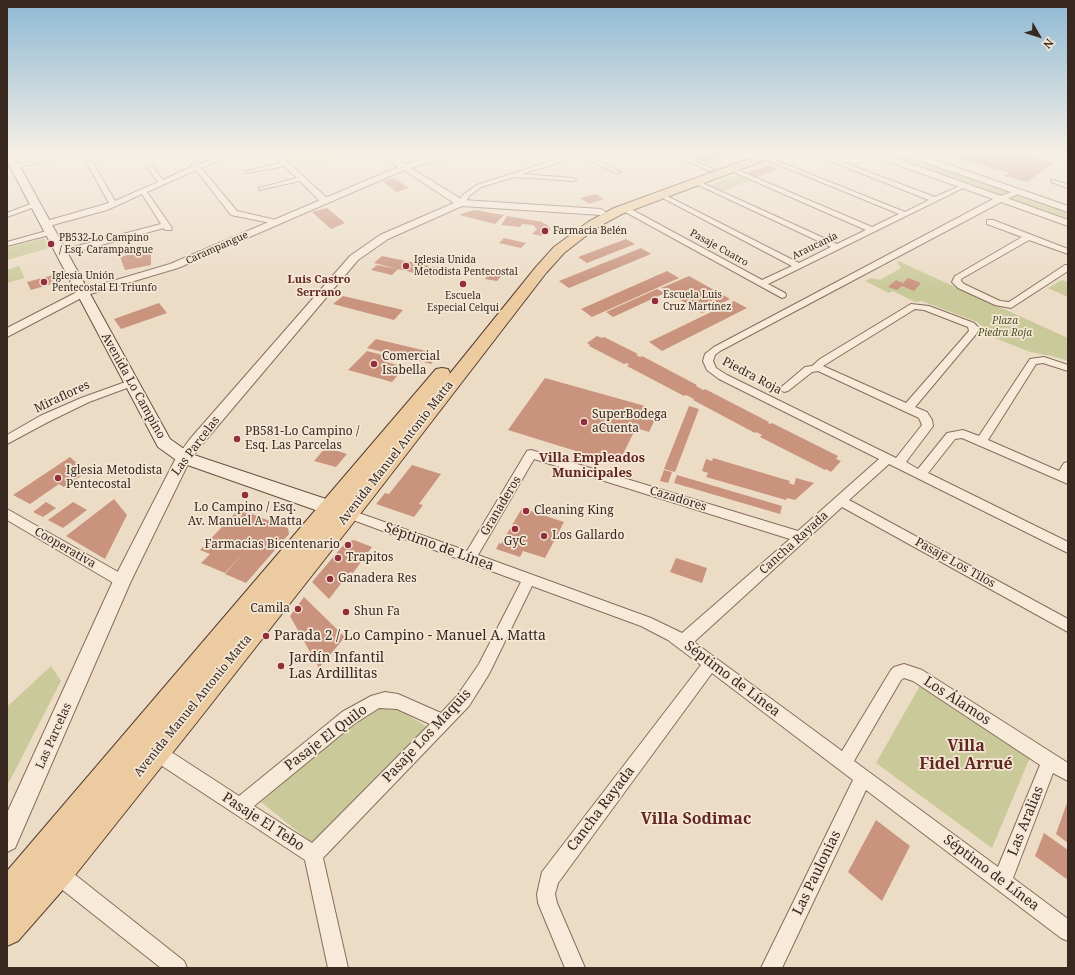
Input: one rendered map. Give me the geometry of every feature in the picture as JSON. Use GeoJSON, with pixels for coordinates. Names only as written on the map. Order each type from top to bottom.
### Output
{"type":"FeatureCollection","features":[{"type":"Feature","properties":{"kind":"main road","name":"Avenida Lo Campino"},"geometry":{"type":"LineString","coordinates":[[32,200],[130,383],[161,438],[168,447],[184,458],[340,511]]}},
{"type":"Feature","properties":{"kind":"main road","name":"Avenida Manuel Antonio Matta"},"geometry":{"type":"LineString","coordinates":[[7,930],[57,873],[156,752],[340,511],[543,252],[572,228],[640,200]]}},
{"type":"Feature","properties":{"kind":"main road","name":"Avenida Manuel Antonio Matta"},"geometry":{"type":"LineString","coordinates":[[614,210],[647,200]]}},
{"type":"Feature","properties":{"kind":"main road","name":"Avenida Manuel Antonio Matta"},"geometry":{"type":"LineString","coordinates":[[7,895],[340,511]]}},
{"type":"Feature","properties":{"kind":"street"},"geometry":{"type":"LineString","coordinates":[[110,200],[113,204]]}},
{"type":"Feature","properties":{"kind":"street"},"geometry":{"type":"LineString","coordinates":[[7,244],[124,200]]}},
{"type":"Feature","properties":{"kind":"street"},"geometry":{"type":"LineString","coordinates":[[61,253],[166,227],[148,200]]}},
{"type":"Feature","properties":{"kind":"street"},"geometry":{"type":"LineString","coordinates":[[223,200],[234,213],[276,222]]}},
{"type":"Feature","properties":{"kind":"street","name":"Carampangue"},"geometry":{"type":"LineString","coordinates":[[7,333],[83,293],[169,268],[328,200]]}},
{"type":"Feature","properties":{"kind":"street"},"geometry":{"type":"LineString","coordinates":[[455,200],[461,203],[614,210]]}},
{"type":"Feature","properties":{"kind":"street"},"geometry":{"type":"LineString","coordinates":[[461,203],[463,200]]}},
{"type":"Feature","properties":{"kind":"street"},"geometry":{"type":"LineString","coordinates":[[670,200],[799,266]]}},
{"type":"Feature","properties":{"kind":"street"},"geometry":{"type":"LineString","coordinates":[[734,200],[837,247]]}},
{"type":"Feature","properties":{"kind":"street"},"geometry":{"type":"LineString","coordinates":[[802,200],[872,230]]}},
{"type":"Feature","properties":{"kind":"street"},"geometry":{"type":"LineString","coordinates":[[870,200],[905,214]]}},
{"type":"Feature","properties":{"kind":"street","name":"Araucanía"},"geometry":{"type":"LineString","coordinates":[[761,284],[936,200]]}},
{"type":"Feature","properties":{"kind":"street","name":"Piedra Roja"},"geometry":{"type":"LineString","coordinates":[[999,200],[717,349],[709,358],[710,367],[717,374],[920,476],[1068,548]]}},
{"type":"Feature","properties":{"kind":"street"},"geometry":{"type":"LineString","coordinates":[[1001,200],[1068,223]]}},
{"type":"Feature","properties":{"kind":"street"},"geometry":{"type":"LineString","coordinates":[[1040,200],[1068,209]]}},
{"type":"Feature","properties":{"kind":"street","name":"Las Parcelas"},"geometry":{"type":"LineString","coordinates":[[7,840],[122,581],[172,477],[184,458],[195,443],[354,258],[384,237],[461,203]]}},
{"type":"Feature","properties":{"kind":"street"},"geometry":{"type":"LineString","coordinates":[[7,215],[36,206]]}},
{"type":"Feature","properties":{"kind":"street","name":"Pasaje Cuatro"},"geometry":{"type":"LineString","coordinates":[[614,210],[782,295]]}},
{"type":"Feature","properties":{"kind":"street"},"geometry":{"type":"LineString","coordinates":[[990,222],[1068,252]]}},
{"type":"Feature","properties":{"kind":"street"},"geometry":{"type":"LineString","coordinates":[[1028,237],[956,280],[956,282],[960,286],[1001,304],[1011,305],[1068,267]]}},
{"type":"Feature","properties":{"kind":"street"},"geometry":{"type":"LineString","coordinates":[[784,389],[809,369],[816,368],[822,369],[908,408],[974,331],[974,328],[971,325],[923,307],[912,307],[823,361],[816,368]]}},
{"type":"Feature","properties":{"kind":"street"},"geometry":{"type":"LineString","coordinates":[[981,441],[1032,361],[1040,359],[1048,360],[1068,368]]}},
{"type":"Feature","properties":{"kind":"street","name":"Miraflores"},"geometry":{"type":"LineString","coordinates":[[7,440],[71,406],[130,383]]}},
{"type":"Feature","properties":{"kind":"street","name":"Cancha Rayada"},"geometry":{"type":"LineString","coordinates":[[683,642],[841,501],[893,462],[928,426],[926,418],[908,408]]}},
{"type":"Feature","properties":{"kind":"street"},"geometry":{"type":"LineString","coordinates":[[920,476],[951,436],[963,434],[1065,479],[1068,466]]}},
{"type":"Feature","properties":{"kind":"street","name":"Cazadores"},"geometry":{"type":"LineString","coordinates":[[532,454],[801,537]]}},
{"type":"Feature","properties":{"kind":"street","name":"Granaderos"},"geometry":{"type":"LineString","coordinates":[[470,558],[532,454]]}},
{"type":"Feature","properties":{"kind":"street","name":"Pasaje Los Tilos"},"geometry":{"type":"LineString","coordinates":[[841,501],[1068,626]]}},
{"type":"Feature","properties":{"kind":"street","name":"Séptimo de Línea"},"geometry":{"type":"LineString","coordinates":[[340,511],[662,629],[683,642],[1068,931]]}},
{"type":"Feature","properties":{"kind":"street","name":"Cooperativa"},"geometry":{"type":"LineString","coordinates":[[7,514],[122,581]]}},
{"type":"Feature","properties":{"kind":"street","name":"Pasaje Los Maquis"},"geometry":{"type":"LineString","coordinates":[[313,856],[463,701],[478,680],[529,579]]}},
{"type":"Feature","properties":{"kind":"street","name":"Cancha Rayada"},"geometry":{"type":"LineString","coordinates":[[575,968],[548,903],[546,894],[548,878],[711,663]]}},
{"type":"Feature","properties":{"kind":"street","name":"Los Álamos"},"geometry":{"type":"LineString","coordinates":[[844,763],[896,675],[899,672],[904,671],[917,675],[1068,773]]}},
{"type":"Feature","properties":{"kind":"street","name":"Pasaje El Quilo"},"geometry":{"type":"LineString","coordinates":[[239,807],[348,718],[365,706],[385,700],[398,702],[444,722]]}},
{"type":"Feature","properties":{"kind":"street","name":"Pasaje El Tebo"},"geometry":{"type":"LineString","coordinates":[[156,752],[313,856],[338,968]]}},
{"type":"Feature","properties":{"kind":"street","name":"Las Aralias"},"geometry":{"type":"LineString","coordinates":[[1002,881],[1050,761]]}},
{"type":"Feature","properties":{"kind":"street","name":"Las Paulonias"},"geometry":{"type":"LineString","coordinates":[[771,968],[864,777]]}},
{"type":"Feature","properties":{"kind":"street"},"geometry":{"type":"LineString","coordinates":[[57,873],[177,968]]}},
{"type":"Feature","properties":{"kind":"green space"},"geometry":{"type":"Polygon","coordinates":[[[1008,200],[1033,200],[1068,212],[1068,221],[1008,200]]]}},
{"type":"Feature","properties":{"kind":"green space"},"geometry":{"type":"Polygon","coordinates":[[[44,238],[49,248],[7,260],[7,248],[44,238]]]}},
{"type":"Feature","properties":{"kind":"green space","name":"Plaza Piedra Roja"},"geometry":{"type":"Polygon","coordinates":[[[898,261],[1068,338],[1068,361],[1030,352],[995,338],[977,322],[922,301],[915,302],[893,291],[889,293],[865,281],[871,278],[880,280],[901,268],[897,262],[898,261]]]}},
{"type":"Feature","properties":{"kind":"green space"},"geometry":{"type":"Polygon","coordinates":[[[19,266],[25,278],[7,283],[7,270],[19,266]]]}},
{"type":"Feature","properties":{"kind":"green space"},"geometry":{"type":"Polygon","coordinates":[[[1062,280],[1068,282],[1068,297],[1048,288],[1062,280]]]}},
{"type":"Feature","properties":{"kind":"green space"},"geometry":{"type":"Polygon","coordinates":[[[51,666],[61,681],[7,786],[7,704],[9,705],[51,666]]]}},
{"type":"Feature","properties":{"kind":"green space"},"geometry":{"type":"Polygon","coordinates":[[[921,684],[1031,755],[992,848],[876,763],[921,684]]]}},
{"type":"Feature","properties":{"kind":"green space"},"geometry":{"type":"Polygon","coordinates":[[[389,707],[401,711],[429,728],[312,843],[261,802],[366,711],[389,707]]]}},
{"type":"Feature","properties":{"kind":"building"},"geometry":{"type":"Polygon","coordinates":[[[582,200],[602,200],[589,204],[582,200]]]}},
{"type":"Feature","properties":{"kind":"building"},"geometry":{"type":"Polygon","coordinates":[[[327,208],[345,223],[331,229],[312,212],[327,208]]]}},
{"type":"Feature","properties":{"kind":"building"},"geometry":{"type":"Polygon","coordinates":[[[477,210],[504,215],[495,224],[459,215],[477,210]]]}},
{"type":"Feature","properties":{"kind":"building"},"geometry":{"type":"Polygon","coordinates":[[[507,216],[543,222],[542,223],[546,224],[551,229],[541,236],[532,234],[537,229],[533,225],[522,224],[520,227],[501,225],[507,216]]]}},
{"type":"Feature","properties":{"kind":"building"},"geometry":{"type":"Polygon","coordinates":[[[504,238],[526,243],[521,248],[499,243],[504,238]]]}},
{"type":"Feature","properties":{"kind":"building"},"geometry":{"type":"Polygon","coordinates":[[[626,239],[635,244],[587,263],[578,257],[626,239]]]}},
{"type":"Feature","properties":{"kind":"building"},"geometry":{"type":"Polygon","coordinates":[[[641,248],[651,254],[569,288],[559,281],[641,248]]]}},
{"type":"Feature","properties":{"kind":"building"},"geometry":{"type":"Polygon","coordinates":[[[151,249],[151,265],[125,270],[120,257],[151,249]]]}},
{"type":"Feature","properties":{"kind":"building","name":"Iglesia Unida Metodista Pentecostal"},"geometry":{"type":"Polygon","coordinates":[[[382,256],[439,268],[430,277],[374,263],[382,256]]]}},
{"type":"Feature","properties":{"kind":"building"},"geometry":{"type":"Polygon","coordinates":[[[377,265],[398,269],[392,275],[371,270],[377,265]]]}},
{"type":"Feature","properties":{"kind":"building"},"geometry":{"type":"Polygon","coordinates":[[[667,271],[679,278],[592,317],[581,309],[667,271]]]}},
{"type":"Feature","properties":{"kind":"building"},"geometry":{"type":"Polygon","coordinates":[[[491,272],[502,275],[497,281],[485,279],[491,272]]]}},
{"type":"Feature","properties":{"kind":"building","name":"Iglesia Unión Pentecostal El Triunfo"},"geometry":{"type":"Polygon","coordinates":[[[57,274],[61,281],[31,290],[27,282],[57,274]]]}},
{"type":"Feature","properties":{"kind":"building"},"geometry":{"type":"Polygon","coordinates":[[[689,276],[730,299],[702,313],[661,288],[689,276]]]}},
{"type":"Feature","properties":{"kind":"building"},"geometry":{"type":"Polygon","coordinates":[[[908,278],[921,283],[914,291],[902,286],[897,290],[888,287],[896,280],[903,283],[908,278]]]}},
{"type":"Feature","properties":{"kind":"building"},"geometry":{"type":"Polygon","coordinates":[[[657,289],[665,293],[613,317],[606,312],[657,289]]]}},
{"type":"Feature","properties":{"kind":"building"},"geometry":{"type":"Polygon","coordinates":[[[343,296],[403,310],[394,320],[333,304],[343,296]]]}},
{"type":"Feature","properties":{"kind":"building"},"geometry":{"type":"Polygon","coordinates":[[[734,301],[747,308],[662,351],[649,342],[734,301]]]}},
{"type":"Feature","properties":{"kind":"building"},"geometry":{"type":"Polygon","coordinates":[[[159,303],[167,313],[121,329],[114,319],[159,303]]]}},
{"type":"Feature","properties":{"kind":"building"},"geometry":{"type":"Polygon","coordinates":[[[597,336],[602,338],[604,337],[638,354],[636,355],[640,357],[642,356],[697,385],[696,386],[703,390],[705,389],[769,422],[768,423],[772,423],[838,456],[836,459],[841,461],[831,472],[760,437],[762,435],[756,432],[755,433],[693,400],[694,399],[686,395],[684,396],[627,366],[629,365],[627,363],[624,364],[589,346],[590,345],[587,343],[597,336]]]}},
{"type":"Feature","properties":{"kind":"building"},"geometry":{"type":"Polygon","coordinates":[[[376,339],[439,354],[431,364],[367,348],[376,339]]]}},
{"type":"Feature","properties":{"kind":"building","name":"Comercial Isabella"},"geometry":{"type":"Polygon","coordinates":[[[367,351],[390,357],[386,362],[405,367],[392,382],[348,370],[367,351]]]}},
{"type":"Feature","properties":{"kind":"building","name":"SuperBodega aCuenta"},"geometry":{"type":"Polygon","coordinates":[[[545,378],[645,406],[646,412],[657,415],[649,432],[636,428],[618,464],[508,430],[545,378]]]}},
{"type":"Feature","properties":{"kind":"building"},"geometry":{"type":"Polygon","coordinates":[[[689,406],[699,409],[675,472],[664,469],[689,406]]]}},
{"type":"Feature","properties":{"kind":"building"},"geometry":{"type":"Polygon","coordinates":[[[326,447],[347,454],[336,467],[314,461],[326,447]]]}},
{"type":"Feature","properties":{"kind":"building","name":"Iglesia Metodista Pentecostal"},"geometry":{"type":"Polygon","coordinates":[[[70,457],[87,472],[64,487],[59,484],[30,504],[13,495],[70,457]]]}},
{"type":"Feature","properties":{"kind":"building"},"geometry":{"type":"Polygon","coordinates":[[[713,458],[790,481],[789,483],[794,485],[796,478],[814,483],[795,500],[787,498],[786,500],[706,477],[708,473],[702,471],[706,459],[712,461],[713,458]]]}},
{"type":"Feature","properties":{"kind":"building"},"geometry":{"type":"Polygon","coordinates":[[[412,465],[441,474],[419,504],[423,505],[414,517],[376,504],[385,493],[389,494],[412,465]]]}},
{"type":"Feature","properties":{"kind":"building"},"geometry":{"type":"Polygon","coordinates":[[[664,470],[672,472],[668,483],[660,481],[664,470]]]}},
{"type":"Feature","properties":{"kind":"building"},"geometry":{"type":"Polygon","coordinates":[[[677,475],[782,506],[780,514],[674,483],[677,475]]]}},
{"type":"Feature","properties":{"kind":"building"},"geometry":{"type":"Polygon","coordinates":[[[114,499],[127,515],[105,559],[66,536],[114,499]]]}},
{"type":"Feature","properties":{"kind":"building"},"geometry":{"type":"Polygon","coordinates":[[[46,502],[56,508],[43,517],[33,512],[46,502]]]}},
{"type":"Feature","properties":{"kind":"building"},"geometry":{"type":"Polygon","coordinates":[[[73,502],[87,510],[63,528],[48,520],[73,502]]]}},
{"type":"Feature","properties":{"kind":"building"},"geometry":{"type":"Polygon","coordinates":[[[522,508],[564,522],[545,558],[523,551],[520,557],[496,549],[499,543],[501,544],[522,508]]]}},
{"type":"Feature","properties":{"kind":"building"},"geometry":{"type":"Polygon","coordinates":[[[239,509],[288,528],[289,534],[246,583],[225,574],[244,552],[225,573],[201,563],[210,554],[200,550],[239,509]]]}},
{"type":"Feature","properties":{"kind":"building"},"geometry":{"type":"Polygon","coordinates":[[[354,540],[372,547],[353,573],[350,572],[329,599],[312,582],[346,542],[354,540]]]}},
{"type":"Feature","properties":{"kind":"building"},"geometry":{"type":"Polygon","coordinates":[[[676,558],[707,568],[702,583],[670,572],[676,558]]]}},
{"type":"Feature","properties":{"kind":"building"},"geometry":{"type":"Polygon","coordinates":[[[304,597],[345,637],[319,668],[290,616],[304,597]]]}},
{"type":"Feature","properties":{"kind":"building"},"geometry":{"type":"Polygon","coordinates":[[[1068,800],[1068,843],[1056,834],[1068,800]]]}},
{"type":"Feature","properties":{"kind":"building"},"geometry":{"type":"Polygon","coordinates":[[[876,820],[910,846],[882,901],[848,872],[876,820]]]}},
{"type":"Feature","properties":{"kind":"building"},"geometry":{"type":"Polygon","coordinates":[[[1044,833],[1068,850],[1068,880],[1035,856],[1044,833]]]}},
{"type":"Feature","properties":{"kind":"place","name":"Farmacia Belén"},"geometry":{"type":"Point","coordinates":[545,231]}},
{"type":"Feature","properties":{"kind":"place","name":"PB532-Lo Campino / Esq. Carampangue"},"geometry":{"type":"Point","coordinates":[51,244]}},
{"type":"Feature","properties":{"kind":"place","name":"Iglesia Unida Metodista Pentecostal"},"geometry":{"type":"Point","coordinates":[406,266]}},
{"type":"Feature","properties":{"kind":"place","name":"Iglesia Unión Pentecostal El Triunfo"},"geometry":{"type":"Point","coordinates":[44,282]}},
{"type":"Feature","properties":{"kind":"place","name":"Escuela Especial Celqui"},"geometry":{"type":"Point","coordinates":[463,284]}},
{"type":"Feature","properties":{"kind":"place","name":"Escuela Luis Cruz Martínez"},"geometry":{"type":"Point","coordinates":[655,301]}},
{"type":"Feature","properties":{"kind":"place","name":"Comercial Isabella"},"geometry":{"type":"Point","coordinates":[374,364]}},
{"type":"Feature","properties":{"kind":"place","name":"SuperBodega aCuenta"},"geometry":{"type":"Point","coordinates":[584,422]}},
{"type":"Feature","properties":{"kind":"place","name":"PB581-Lo Campino / Esq. Las Parcelas"},"geometry":{"type":"Point","coordinates":[237,439]}},
{"type":"Feature","properties":{"kind":"place","name":"Iglesia Metodista Pentecostal"},"geometry":{"type":"Point","coordinates":[58,478]}},
{"type":"Feature","properties":{"kind":"place","name":"Lo Campino / Esq. Av. Manuel A. Matta"},"geometry":{"type":"Point","coordinates":[245,495]}},
{"type":"Feature","properties":{"kind":"place","name":"Cleaning King"},"geometry":{"type":"Point","coordinates":[526,511]}},
{"type":"Feature","properties":{"kind":"place","name":"GyC"},"geometry":{"type":"Point","coordinates":[515,529]}},
{"type":"Feature","properties":{"kind":"place","name":"Los Gallardo"},"geometry":{"type":"Point","coordinates":[544,536]}},
{"type":"Feature","properties":{"kind":"place","name":"Farmacias Bicentenario"},"geometry":{"type":"Point","coordinates":[348,545]}},
{"type":"Feature","properties":{"kind":"place","name":"Trapitos"},"geometry":{"type":"Point","coordinates":[338,558]}},
{"type":"Feature","properties":{"kind":"place","name":"Ganadera Res"},"geometry":{"type":"Point","coordinates":[330,579]}},
{"type":"Feature","properties":{"kind":"place","name":"Camila"},"geometry":{"type":"Point","coordinates":[298,609]}},
{"type":"Feature","properties":{"kind":"place","name":"Shun Fa"},"geometry":{"type":"Point","coordinates":[346,612]}},
{"type":"Feature","properties":{"kind":"place","name":"Parada 2 / Lo Campino - Manuel A. Matta"},"geometry":{"type":"Point","coordinates":[266,636]}},
{"type":"Feature","properties":{"kind":"place","name":"Jardín Infantil Las Ardillitas"},"geometry":{"type":"Point","coordinates":[281,666]}},
{"type":"Feature","properties":{"kind":"district","name":"Luis Castro Serrano"},"geometry":{"type":"Point","coordinates":[319,286]}},
{"type":"Feature","properties":{"kind":"district","name":"Villa Empleados Municipales"},"geometry":{"type":"Point","coordinates":[592,466]}},
{"type":"Feature","properties":{"kind":"district","name":"Villa Fidel Arrué"},"geometry":{"type":"Point","coordinates":[966,755]}},
{"type":"Feature","properties":{"kind":"district","name":"Villa Sodimac"},"geometry":{"type":"Point","coordinates":[696,819]}}]}
